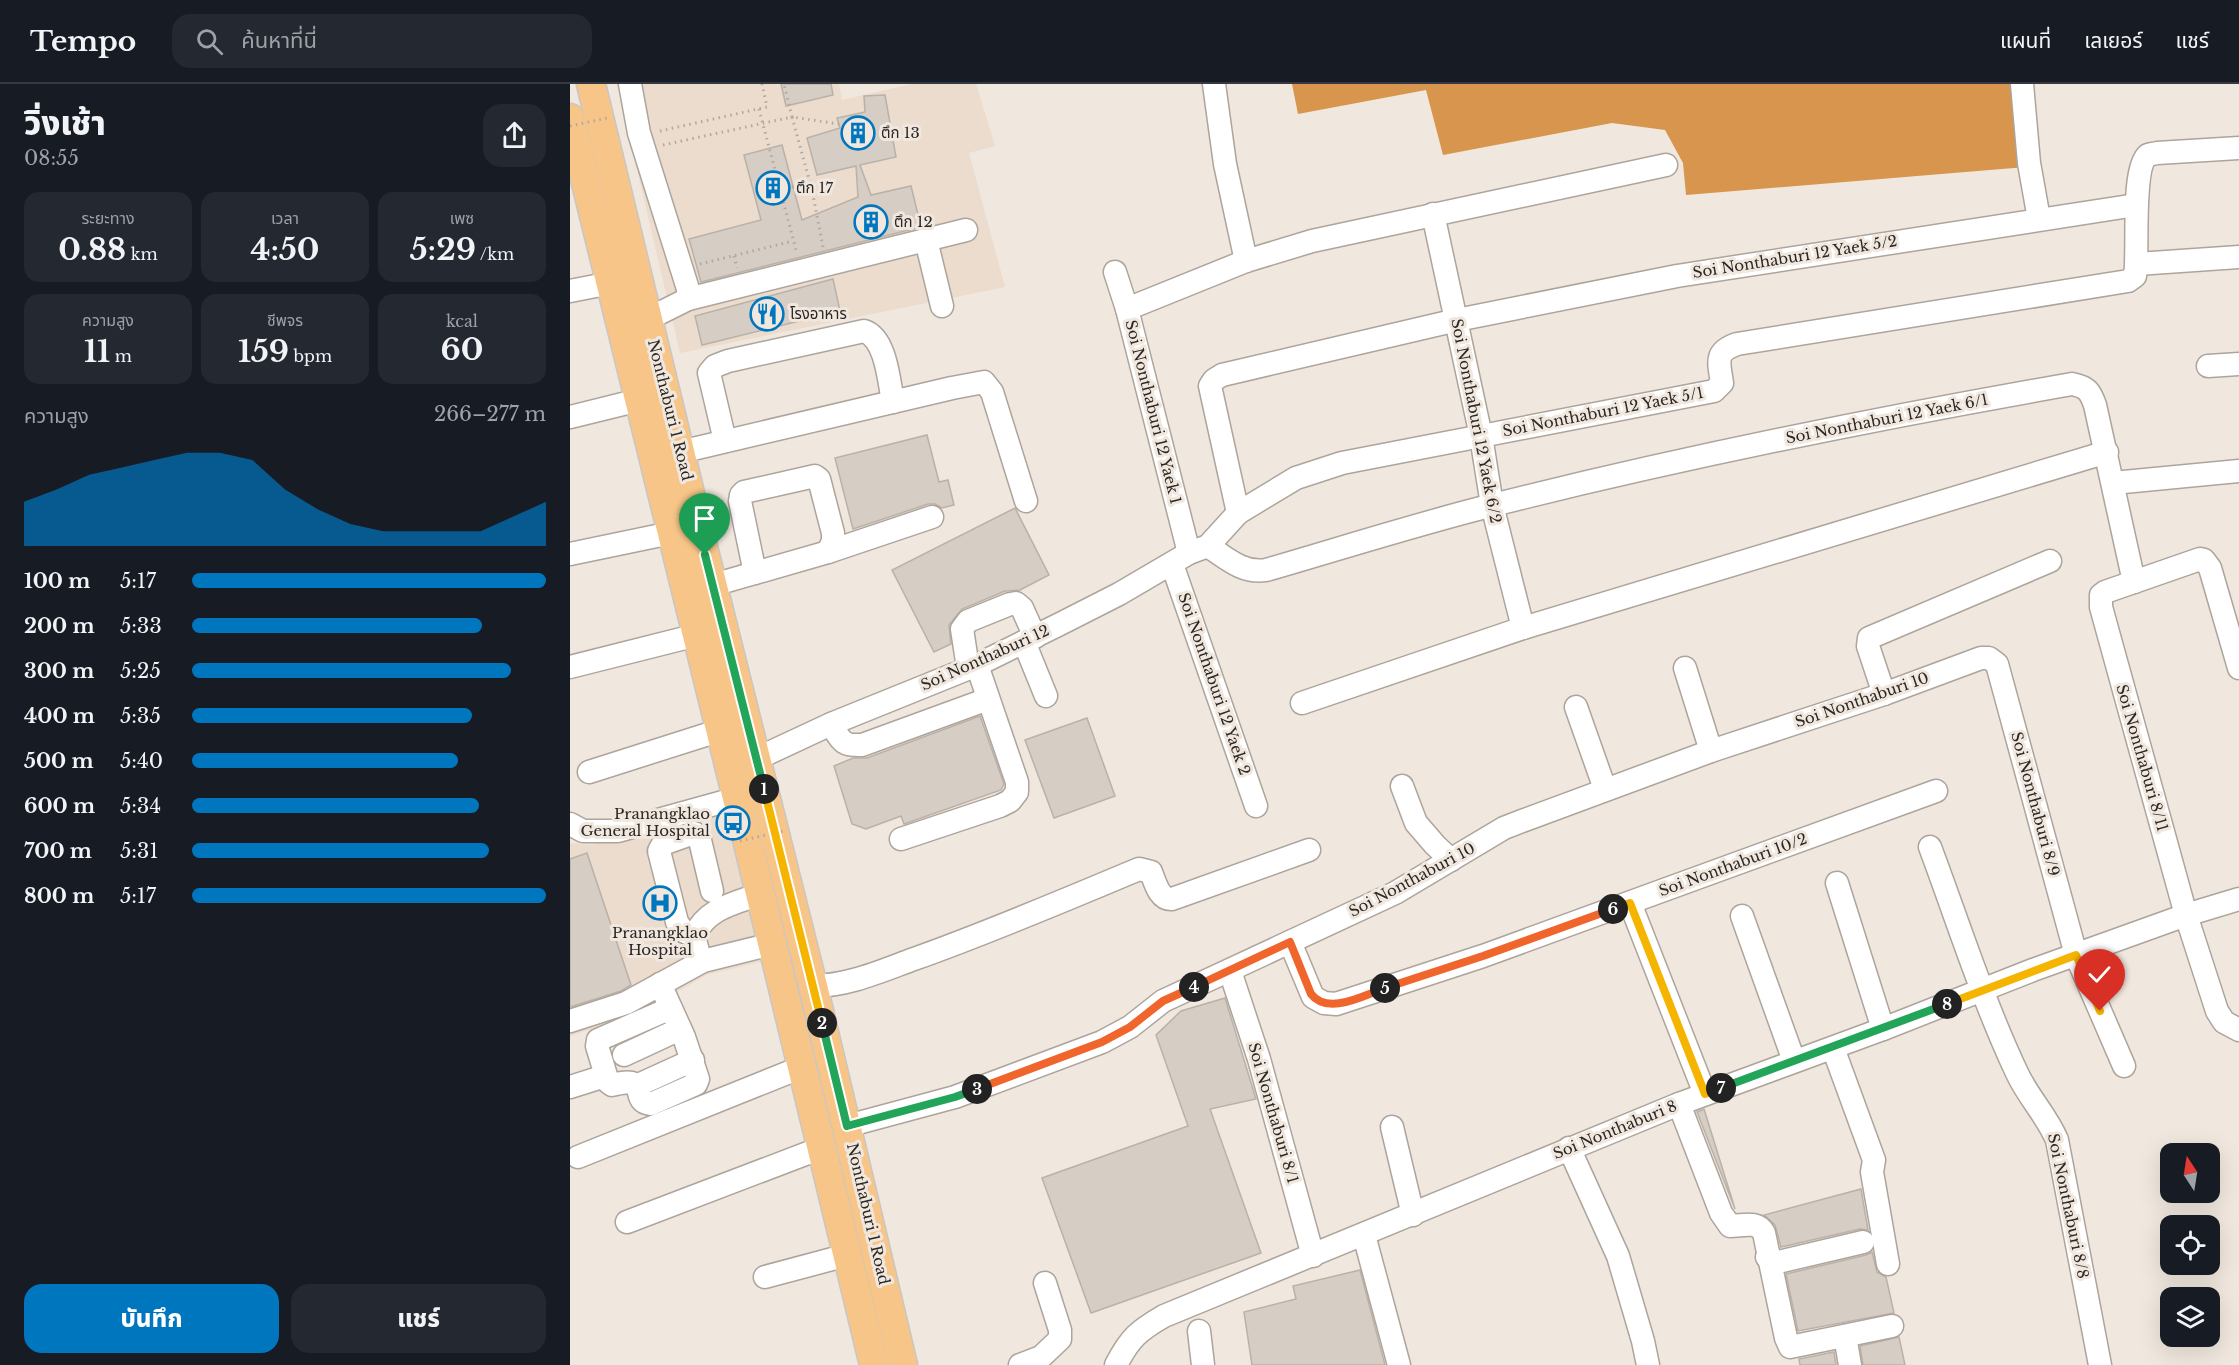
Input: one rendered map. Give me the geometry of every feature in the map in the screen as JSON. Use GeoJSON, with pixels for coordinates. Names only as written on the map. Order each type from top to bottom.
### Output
{"type":"FeatureCollection","features":[{"type":"Feature","properties":{"kind":"main road","name":"Nonthaburi 1 Road"},"geometry":{"type":"LineString","coordinates":[[591,84],[813,986],[903,1365]]}},
{"type":"Feature","properties":{"kind":"main road","name":"Nonthaburi 1 Road"},"geometry":{"type":"LineString","coordinates":[[570,118],[577,175],[610,283],[721,730],[874,1365]]}},
{"type":"Feature","properties":{"kind":"street"},"geometry":{"type":"LineString","coordinates":[[630,84],[639,133],[688,290],[695,298]]}},
{"type":"Feature","properties":{"kind":"street"},"geometry":{"type":"LineString","coordinates":[[1214,84],[1225,164],[1246,261]]}},
{"type":"Feature","properties":{"kind":"street"},"geometry":{"type":"LineString","coordinates":[[2022,84],[2029,164],[2039,219]]}},
{"type":"Feature","properties":{"kind":"street"},"geometry":{"type":"LineString","coordinates":[[2239,148],[2148,155],[2141,170],[2136,205],[2132,273],[2239,257]]}},
{"type":"Feature","properties":{"kind":"street"},"geometry":{"type":"LineString","coordinates":[[1127,309],[1246,261],[1311,241],[1665,165]]}},
{"type":"Feature","properties":{"kind":"street","name":"Soi Nonthaburi 12 Yaek 5/2"},"geometry":{"type":"LineString","coordinates":[[1238,513],[1210,386],[1222,375],[1456,320],[1732,266],[2136,205]]}},
{"type":"Feature","properties":{"kind":"street","name":"Soi Nonthaburi 12 Yaek 6/2"},"geometry":{"type":"LineString","coordinates":[[1433,214],[1481,436],[1492,505],[1523,628]]}},
{"type":"Feature","properties":{"kind":"street"},"geometry":{"type":"LineString","coordinates":[[648,320],[695,298],[966,230]]}},
{"type":"Feature","properties":{"kind":"street"},"geometry":{"type":"LineString","coordinates":[[926,240],[942,306]]}},
{"type":"Feature","properties":{"kind":"street","name":"Soi Nonthaburi 12 Yaek 1"},"geometry":{"type":"LineString","coordinates":[[1115,272],[1127,309],[1190,554]]}},
{"type":"Feature","properties":{"kind":"street","name":"Soi Nonthaburi 12 Yaek 5/1"},"geometry":{"type":"LineString","coordinates":[[1190,554],[1238,513],[1296,478],[1342,463],[1714,391],[1722,383],[1720,354],[1737,344],[2132,273]]}},
{"type":"Feature","properties":{"kind":"street"},"geometry":{"type":"LineString","coordinates":[[570,291],[610,283]]}},
{"type":"Feature","properties":{"kind":"street"},"geometry":{"type":"LineString","coordinates":[[725,441],[709,373],[715,366],[728,361],[864,331],[872,333],[880,344],[893,402]]}},
{"type":"Feature","properties":{"kind":"street"},"geometry":{"type":"LineString","coordinates":[[2208,366],[2239,364]]}},
{"type":"Feature","properties":{"kind":"street"},"geometry":{"type":"LineString","coordinates":[[680,452],[984,382],[992,392],[1026,501]]}},
{"type":"Feature","properties":{"kind":"street","name":"Soi Nonthaburi 12 Yaek 6/1"},"geometry":{"type":"LineString","coordinates":[[1492,505],[1713,454],[1937,407],[2072,384],[2089,390],[2095,405],[2134,582]]}},
{"type":"Feature","properties":{"kind":"street"},"geometry":{"type":"LineString","coordinates":[[570,417],[639,400]]}},
{"type":"Feature","properties":{"kind":"street"},"geometry":{"type":"LineString","coordinates":[[1302,703],[1523,628],[2107,452]]}},
{"type":"Feature","properties":{"kind":"street"},"geometry":{"type":"LineString","coordinates":[[2113,483],[2239,471]]}},
{"type":"Feature","properties":{"kind":"street"},"geometry":{"type":"LineString","coordinates":[[755,573],[740,501],[744,492],[815,476],[819,478],[834,541],[828,552]]}},
{"type":"Feature","properties":{"kind":"street"},"geometry":{"type":"LineString","coordinates":[[1190,554],[1255,572],[1492,505]]}},
{"type":"Feature","properties":{"kind":"street"},"geometry":{"type":"LineString","coordinates":[[713,585],[828,552],[932,518]]}},
{"type":"Feature","properties":{"kind":"street"},"geometry":{"type":"LineString","coordinates":[[570,554],[671,532]]}},
{"type":"Feature","properties":{"kind":"street","name":"Soi Nonthaburi 12"},"geometry":{"type":"LineString","coordinates":[[756,759],[831,724],[973,667],[1119,594],[1190,554]]}},
{"type":"Feature","properties":{"kind":"street","name":"Soi Nonthaburi 12 Yaek 2"},"geometry":{"type":"LineString","coordinates":[[1190,554],[1256,806]]}},
{"type":"Feature","properties":{"kind":"street"},"geometry":{"type":"LineString","coordinates":[[2134,582],[2200,560],[2208,563],[2239,668]]}},
{"type":"Feature","properties":{"kind":"street"},"geometry":{"type":"LineString","coordinates":[[1884,694],[1868,646],[1869,638],[2050,561]]}},
{"type":"Feature","properties":{"kind":"street","name":"Soi Nonthaburi 8/11"},"geometry":{"type":"LineString","coordinates":[[2134,582],[2105,592],[2100,600],[2186,915],[2217,1011],[2224,1022],[2239,1030]]}},
{"type":"Feature","properties":{"kind":"street"},"geometry":{"type":"LineString","coordinates":[[901,839],[1000,806],[1010,801],[1017,792],[1017,782],[988,699],[973,667],[962,629],[968,621],[1017,603],[1022,608],[1046,696]]}},
{"type":"Feature","properties":{"kind":"street"},"geometry":{"type":"LineString","coordinates":[[570,667],[697,635]]}},
{"type":"Feature","properties":{"kind":"street","name":"Soi Nonthaburi 10"},"geometry":{"type":"LineString","coordinates":[[847,1126],[955,1097],[1102,1042],[1130,1027],[1163,1001],[1395,893],[1504,828],[1710,751],[1884,694],[1981,658],[1989,658]]}},
{"type":"Feature","properties":{"kind":"street","name":"Soi Nonthaburi 8/9"},"geometry":{"type":"LineString","coordinates":[[1989,658],[1997,664],[2076,955],[2124,1066]]}},
{"type":"Feature","properties":{"kind":"street"},"geometry":{"type":"LineString","coordinates":[[1685,668],[1710,751]]}},
{"type":"Feature","properties":{"kind":"street"},"geometry":{"type":"LineString","coordinates":[[831,724],[843,743],[849,746],[862,745],[988,699]]}},
{"type":"Feature","properties":{"kind":"street"},"geometry":{"type":"LineString","coordinates":[[1576,707],[1605,789]]}},
{"type":"Feature","properties":{"kind":"street"},"geometry":{"type":"LineString","coordinates":[[589,771],[721,730]]}},
{"type":"Feature","properties":{"kind":"street"},"geometry":{"type":"LineString","coordinates":[[1402,786],[1416,823],[1451,860]]}},
{"type":"Feature","properties":{"kind":"street","name":"Soi Nonthaburi 10/2"},"geometry":{"type":"LineString","coordinates":[[1290,942],[1313,997],[1333,1005],[1483,956],[1936,791]]}},
{"type":"Feature","properties":{"kind":"street"},"geometry":{"type":"LineString","coordinates":[[570,824],[583,831],[618,831],[737,798]]}},
{"type":"Feature","properties":{"kind":"street"},"geometry":{"type":"LineString","coordinates":[[694,936],[683,931],[677,922],[659,851],[663,844],[694,833],[699,836],[712,891]]}},
{"type":"Feature","properties":{"kind":"street","name":"Soi Nonthaburi 8/8"},"geometry":{"type":"LineString","coordinates":[[1930,847],[1983,990],[2018,1075],[2051,1126],[2057,1140],[2100,1365]]}},
{"type":"Feature","properties":{"kind":"street"},"geometry":{"type":"LineString","coordinates":[[813,986],[832,986],[863,977],[972,939],[1139,869],[1151,872],[1162,896],[1167,900],[1172,900],[1309,850]]}},
{"type":"Feature","properties":{"kind":"street"},"geometry":{"type":"LineString","coordinates":[[1837,883],[1883,1029]]}},
{"type":"Feature","properties":{"kind":"street"},"geometry":{"type":"LineString","coordinates":[[704,961],[696,948],[694,936],[705,918],[724,907],[760,894]]}},
{"type":"Feature","properties":{"kind":"street","name":"Soi Nonthaburi 8"},"geometry":{"type":"LineString","coordinates":[[1116,1365],[1131,1340],[1142,1329],[1164,1316],[1679,1104],[2076,955],[2186,915],[2239,899]]}},
{"type":"Feature","properties":{"kind":"street"},"geometry":{"type":"LineString","coordinates":[[1630,903],[1705,1094]]}},
{"type":"Feature","properties":{"kind":"street"},"geometry":{"type":"LineString","coordinates":[[1742,916],[1794,1061]]}},
{"type":"Feature","properties":{"kind":"street"},"geometry":{"type":"LineString","coordinates":[[570,1021],[626,1003],[704,961],[772,944]]}},
{"type":"Feature","properties":{"kind":"street","name":"Soi Nonthaburi 8/1"},"geometry":{"type":"LineString","coordinates":[[1230,971],[1259,1059],[1312,1256]]}},
{"type":"Feature","properties":{"kind":"street"},"geometry":{"type":"LineString","coordinates":[[635,1084],[693,1060],[660,984]]}},
{"type":"Feature","properties":{"kind":"street"},"geometry":{"type":"LineString","coordinates":[[635,1084],[630,1080],[612,1085],[608,1082],[597,1046],[598,1040],[671,1008]]}},
{"type":"Feature","properties":{"kind":"street"},"geometry":{"type":"LineString","coordinates":[[624,1055],[680,1029]]}},
{"type":"Feature","properties":{"kind":"street"},"geometry":{"type":"LineString","coordinates":[[616,1032],[635,1084]]}},
{"type":"Feature","properties":{"kind":"street"},"geometry":{"type":"LineString","coordinates":[[1833,1048],[1874,1160],[1872,1172],[1888,1264]]}},
{"type":"Feature","properties":{"kind":"street"},"geometry":{"type":"LineString","coordinates":[[578,1157],[802,1067]]}},
{"type":"Feature","properties":{"kind":"street"},"geometry":{"type":"LineString","coordinates":[[570,1087],[605,1076]]}},
{"type":"Feature","properties":{"kind":"street"},"geometry":{"type":"LineString","coordinates":[[1679,1104],[1721,1213],[1730,1226],[1754,1224],[1761,1227],[1764,1233],[1767,1257],[1790,1347],[1892,1326]]}},
{"type":"Feature","properties":{"kind":"street"},"geometry":{"type":"LineString","coordinates":[[1392,1127],[1413,1215]]}},
{"type":"Feature","properties":{"kind":"street"},"geometry":{"type":"LineString","coordinates":[[627,1221],[821,1148]]}},
{"type":"Feature","properties":{"kind":"street"},"geometry":{"type":"LineString","coordinates":[[1569,1148],[1618,1256],[1648,1365]]}},
{"type":"Feature","properties":{"kind":"street"},"geometry":{"type":"LineString","coordinates":[[1364,1235],[1399,1365]]}},
{"type":"Feature","properties":{"kind":"street"},"geometry":{"type":"LineString","coordinates":[[1767,1257],[1778,1262],[1863,1242]]}},
{"type":"Feature","properties":{"kind":"street"},"geometry":{"type":"LineString","coordinates":[[765,1277],[847,1255]]}},
{"type":"Feature","properties":{"kind":"street"},"geometry":{"type":"LineString","coordinates":[[1020,1365],[1041,1356],[1059,1339],[1060,1330],[1045,1283]]}},
{"type":"Feature","properties":{"kind":"street"},"geometry":{"type":"LineString","coordinates":[[1199,1331],[1203,1365]]}},
{"type":"Feature","properties":{"kind":"street"},"geometry":{"type":"LineString","coordinates":[[1845,1336],[1850,1365]]}},
{"type":"Feature","properties":{"kind":"path"},"geometry":{"type":"LineString","coordinates":[[762,84],[767,107],[660,130],[663,145],[792,117],[838,124]]}},
{"type":"Feature","properties":{"kind":"path"},"geometry":{"type":"LineString","coordinates":[[784,84],[811,184],[826,265]]}},
{"type":"Feature","properties":{"kind":"path"},"geometry":{"type":"LineString","coordinates":[[759,109],[793,241],[801,256]]}},
{"type":"Feature","properties":{"kind":"path"},"geometry":{"type":"LineString","coordinates":[[570,126],[607,118]]}},
{"type":"Feature","properties":{"kind":"path"},"geometry":{"type":"LineString","coordinates":[[779,189],[811,184]]}},
{"type":"Feature","properties":{"kind":"path"},"geometry":{"type":"LineString","coordinates":[[695,298],[695,266],[793,241]]}},
{"type":"Feature","properties":{"kind":"path"},"geometry":{"type":"LineString","coordinates":[[740,841],[783,831]]}},
{"type":"Feature","properties":{"kind":"shaded area"},"geometry":{"type":"Polygon","coordinates":[[[617,84],[839,84],[842,100],[912,84],[976,84],[995,146],[969,153],[1005,287],[680,353],[617,84]]]}},
{"type":"Feature","properties":{"kind":"shaded area"},"geometry":{"type":"Polygon","coordinates":[[[1292,84],[2024,84],[2026,167],[1686,195],[1683,163],[1665,130],[1612,123],[1443,155],[1426,90],[1298,114],[1292,84]]]}},
{"type":"Feature","properties":{"kind":"shaded area","name":"Pranangklao Hospital"},"geometry":{"type":"Polygon","coordinates":[[[727,811],[764,961],[706,975],[645,1011],[570,1036],[570,843],[590,845],[727,811]]]}},
{"type":"Feature","properties":{"kind":"building"},"geometry":{"type":"Polygon","coordinates":[[[781,84],[831,84],[833,95],[786,106],[781,84]]]}},
{"type":"Feature","properties":{"kind":"building"},"geometry":{"type":"Polygon","coordinates":[[[885,95],[896,157],[860,165],[871,195],[911,186],[921,227],[701,282],[689,239],[761,220],[744,155],[782,145],[802,220],[858,197],[856,166],[817,175],[807,138],[840,128],[837,118],[865,112],[864,96],[885,95]]]}},
{"type":"Feature","properties":{"kind":"building","name":"โรงอาหาร"},"geometry":{"type":"Polygon","coordinates":[[[833,279],[840,311],[702,345],[695,316],[833,279]]]}},
{"type":"Feature","properties":{"kind":"building"},"geometry":{"type":"Polygon","coordinates":[[[927,435],[939,482],[948,480],[954,505],[942,508],[935,504],[928,504],[853,529],[835,458],[927,435]]]}},
{"type":"Feature","properties":{"kind":"building"},"geometry":{"type":"Polygon","coordinates":[[[1015,508],[1049,575],[1020,590],[1005,591],[962,609],[949,625],[951,644],[934,652],[892,570],[1015,508]]]}},
{"type":"Feature","properties":{"kind":"building"},"geometry":{"type":"Polygon","coordinates":[[[980,716],[1004,784],[1001,790],[904,824],[901,816],[866,829],[852,824],[834,766],[853,758],[867,758],[980,716]]]}},
{"type":"Feature","properties":{"kind":"building"},"geometry":{"type":"Polygon","coordinates":[[[1087,718],[1115,796],[1054,818],[1025,740],[1087,718]]]}},
{"type":"Feature","properties":{"kind":"building"},"geometry":{"type":"Polygon","coordinates":[[[587,853],[631,985],[621,991],[570,1007],[570,859],[587,853]]]}},
{"type":"Feature","properties":{"kind":"building"},"geometry":{"type":"Polygon","coordinates":[[[1225,998],[1256,1099],[1210,1109],[1261,1253],[1091,1313],[1042,1178],[1188,1126],[1156,1035],[1181,1011],[1225,998]]]}},
{"type":"Feature","properties":{"kind":"building"},"geometry":{"type":"Polygon","coordinates":[[[1704,1109],[1735,1209],[1697,1112],[1704,1109]]]}},
{"type":"Feature","properties":{"kind":"building"},"geometry":{"type":"Polygon","coordinates":[[[1861,1189],[1868,1230],[1860,1229],[1781,1247],[1775,1225],[1764,1215],[1861,1189]]]}},
{"type":"Feature","properties":{"kind":"building"},"geometry":{"type":"Polygon","coordinates":[[[1872,1252],[1877,1272],[1886,1277],[1894,1313],[1798,1331],[1786,1274],[1872,1252]]]}},
{"type":"Feature","properties":{"kind":"building"},"geometry":{"type":"Polygon","coordinates":[[[1360,1270],[1385,1365],[1252,1365],[1244,1312],[1296,1299],[1293,1286],[1360,1270]]]}},
{"type":"Feature","properties":{"kind":"building"},"geometry":{"type":"Polygon","coordinates":[[[1899,1337],[1905,1365],[1863,1365],[1860,1346],[1899,1337]]]}},
{"type":"Feature","properties":{"kind":"building"},"geometry":{"type":"Polygon","coordinates":[[[1834,1352],[1836,1365],[1800,1365],[1799,1359],[1834,1352]]]}},
{"type":"Feature","properties":{"kind":"place","name":"ตึก 13"},"geometry":{"type":"Point","coordinates":[858,133]}},
{"type":"Feature","properties":{"kind":"place","name":"ตึก 17"},"geometry":{"type":"Point","coordinates":[773,188]}},
{"type":"Feature","properties":{"kind":"place","name":"ตึก 12"},"geometry":{"type":"Point","coordinates":[871,222]}},
{"type":"Feature","properties":{"kind":"place","name":"โรงอาหาร"},"geometry":{"type":"Point","coordinates":[767,314]}},
{"type":"Feature","properties":{"kind":"place","name":"Pranangklao General Hospital"},"geometry":{"type":"Point","coordinates":[733,823]}},
{"type":"Feature","properties":{"kind":"place","name":"Pranangklao Hospital"},"geometry":{"type":"Point","coordinates":[660,903]}},
{"type":"Feature","properties":{"kind":"route"},"geometry":{"type":"LineString","coordinates":[[705,555],[847,1126],[955,1097],[1102,1042],[1130,1027],[1163,1001],[1290,942],[1313,997],[1333,1005],[1483,956],[1630,903],[1705,1094],[1833,1048],[2076,955],[2100,1011]]}}]}
